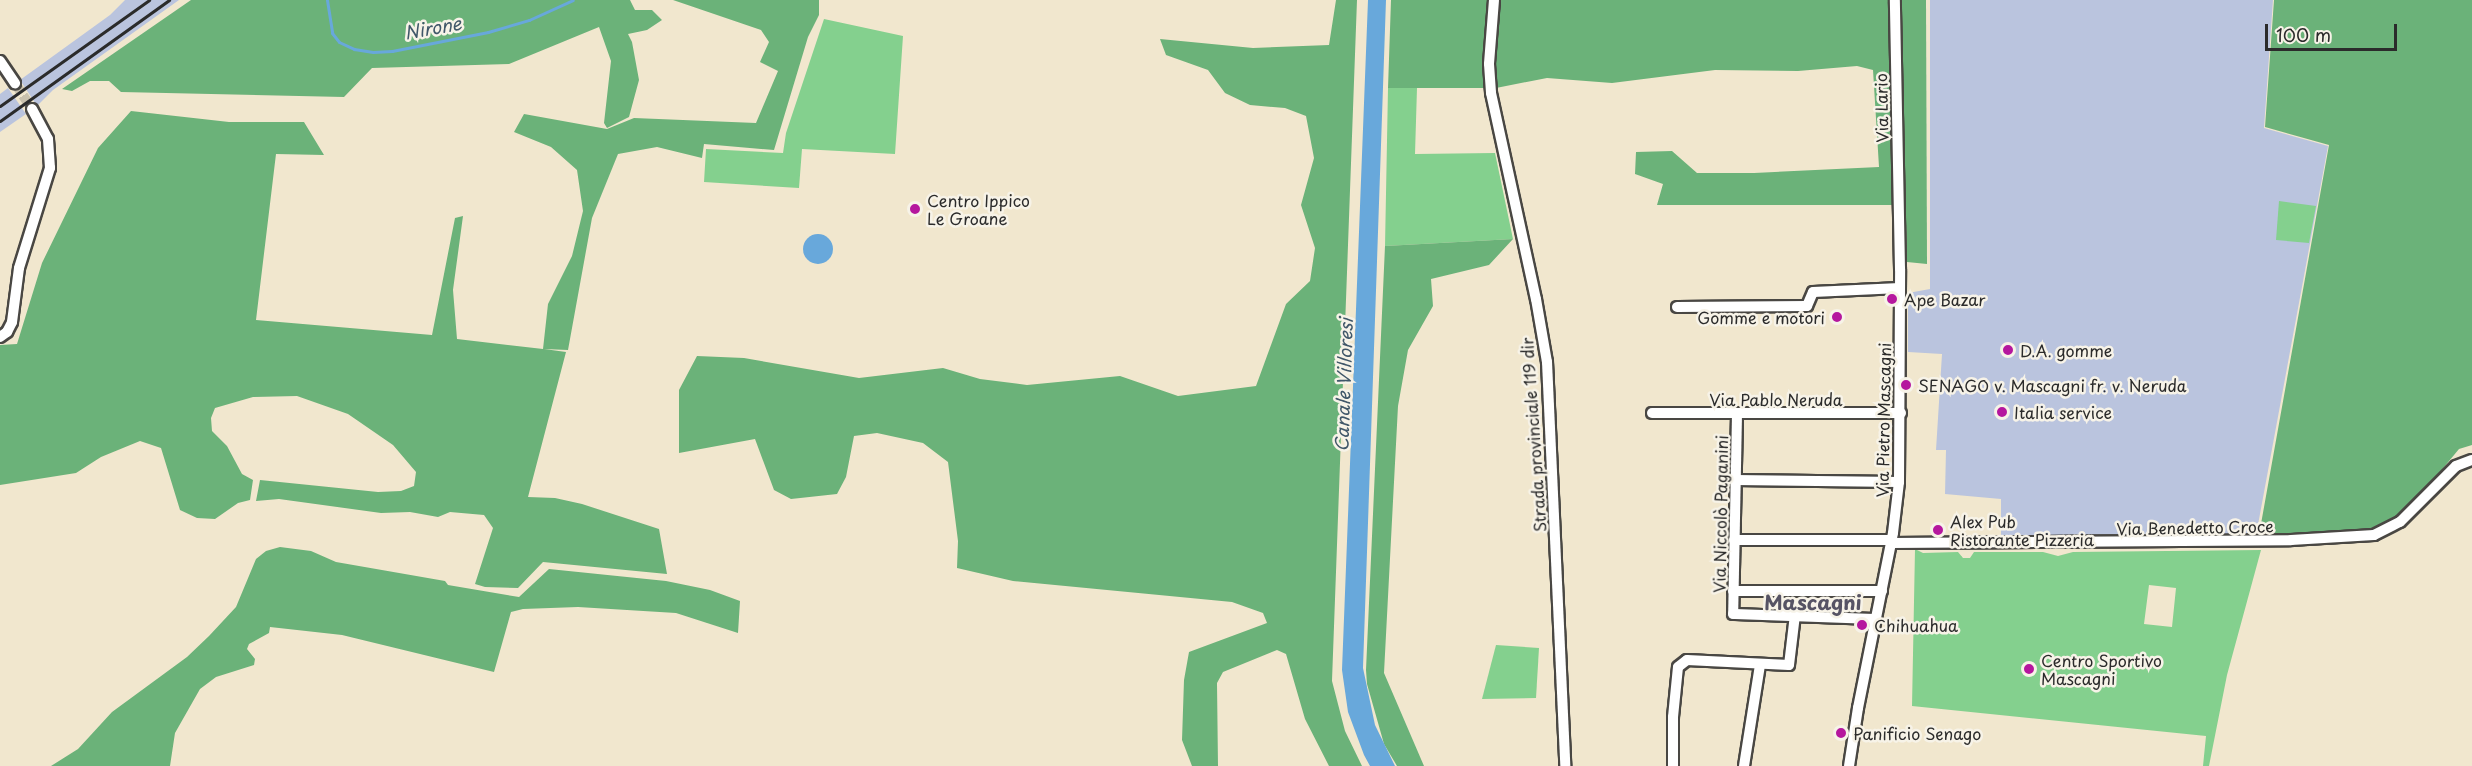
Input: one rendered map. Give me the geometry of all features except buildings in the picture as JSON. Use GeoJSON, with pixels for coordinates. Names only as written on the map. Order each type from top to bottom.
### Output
{"type":"FeatureCollection","features":[{"type":"Feature","properties":{"kind":"street","name":"Strada provinciale 119 dir"},"geometry":{"type":"LineString","coordinates":[[1494,0],[1489,64],[1491,93],[1536,299],[1546,362],[1565,766]]}},
{"type":"Feature","properties":{"kind":"street","name":"Via Lario"},"geometry":{"type":"LineString","coordinates":[[1895,0],[1898,215]]}},
{"type":"Feature","properties":{"kind":"street"},"geometry":{"type":"LineString","coordinates":[[0,61],[15,83]]}},
{"type":"Feature","properties":{"kind":"street"},"geometry":{"type":"LineString","coordinates":[[0,337],[12,322],[19,268],[50,168],[48,139],[32,109]]}},
{"type":"Feature","properties":{"kind":"street","name":"Via Pietro Mascagni"},"geometry":{"type":"LineString","coordinates":[[1849,766],[1891,542],[1899,482],[1901,413],[1898,215]]}},
{"type":"Feature","properties":{"kind":"street"},"geometry":{"type":"LineString","coordinates":[[1677,307],[1807,306],[1813,292],[1899,288]]}},
{"type":"Feature","properties":{"kind":"street","name":"Via Pablo Neruda"},"geometry":{"type":"LineString","coordinates":[[1652,413],[1901,413]]}},
{"type":"Feature","properties":{"kind":"street","name":"Via Niccolò Paganini"},"geometry":{"type":"LineString","coordinates":[[1737,414],[1733,614],[1795,615]]}},
{"type":"Feature","properties":{"kind":"street","name":"Via Benedetto Croce"},"geometry":{"type":"LineString","coordinates":[[1734,540],[1891,542],[2290,540],[2374,535],[2400,522],[2456,466],[2472,460]]}},
{"type":"Feature","properties":{"kind":"street"},"geometry":{"type":"LineString","coordinates":[[1735,480],[1899,482]]}},
{"type":"Feature","properties":{"kind":"street"},"geometry":{"type":"LineString","coordinates":[[1733,591],[1882,591]]}},
{"type":"Feature","properties":{"kind":"street"},"geometry":{"type":"LineString","coordinates":[[1673,766],[1673,717],[1678,667],[1682,663],[1687,660],[1789,665],[1795,615],[1876,619]]}},
{"type":"Feature","properties":{"kind":"street"},"geometry":{"type":"LineString","coordinates":[[1744,766],[1760,665]]}},
{"type":"Feature","properties":{"kind":"shaded area"},"geometry":{"type":"Polygon","coordinates":[[[125,0],[179,0],[53,90],[37,106],[20,80],[110,15],[125,0]]]}},
{"type":"Feature","properties":{"kind":"shaded area"},"geometry":{"type":"Polygon","coordinates":[[[1930,0],[2273,0],[2264,128],[2328,146],[2255,541],[2001,538],[2001,499],[1945,494],[1946,450],[1936,450],[1942,354],[1908,352],[1908,293],[1930,289],[1930,0]]]}},
{"type":"Feature","properties":{"kind":"shaded area"},"geometry":{"type":"Polygon","coordinates":[[[8,88],[26,114],[0,132],[0,94],[8,88]]]}},
{"type":"Feature","properties":{"kind":"green space"},"geometry":{"type":"Polygon","coordinates":[[[191,0],[630,0],[635,10],[652,10],[662,20],[647,30],[628,34],[632,42],[639,80],[629,117],[607,128],[604,123],[611,61],[599,27],[509,64],[372,68],[344,97],[121,92],[109,81],[90,81],[72,91],[62,89],[191,0]]]}},
{"type":"Feature","properties":{"kind":"green space"},"geometry":{"type":"Polygon","coordinates":[[[673,0],[819,0],[819,15],[808,37],[774,150],[704,144],[702,158],[657,147],[618,154],[592,218],[568,350],[544,349],[566,352],[528,497],[555,498],[582,504],[659,529],[667,574],[543,562],[518,588],[485,587],[475,584],[493,528],[484,515],[450,512],[438,517],[410,512],[381,513],[279,499],[256,501],[260,480],[378,492],[401,491],[414,486],[416,472],[393,445],[348,414],[297,396],[253,397],[215,408],[211,418],[212,431],[227,446],[242,474],[253,480],[250,500],[238,503],[215,519],[197,518],[180,510],[161,448],[140,441],[101,457],[76,473],[0,485],[0,345],[17,344],[42,263],[98,148],[131,111],[229,122],[304,122],[324,155],[276,154],[256,320],[432,335],[455,218],[463,216],[453,290],[457,339],[543,349],[548,304],[572,256],[583,211],[577,170],[551,147],[514,132],[524,114],[607,129],[634,118],[756,123],[778,71],[760,62],[769,42],[761,30],[673,0]]]}},
{"type":"Feature","properties":{"kind":"green space"},"geometry":{"type":"Polygon","coordinates":[[[1336,0],[1357,0],[1332,681],[1345,731],[1362,766],[1329,766],[1305,719],[1286,654],[1277,650],[1223,672],[1217,683],[1218,766],[1192,766],[1182,740],[1184,680],[1189,652],[1267,623],[1263,613],[1232,602],[1013,581],[957,568],[958,541],[948,462],[923,443],[877,433],[854,436],[846,477],[837,494],[791,499],[774,490],[755,439],[679,453],[679,390],[697,356],[744,358],[859,378],[943,368],[980,379],[1027,385],[1120,376],[1178,396],[1256,386],[1286,304],[1310,281],[1315,248],[1301,205],[1314,158],[1306,116],[1285,108],[1250,105],[1225,93],[1208,70],[1166,55],[1160,39],[1253,48],[1329,45],[1336,0]]]}},
{"type":"Feature","properties":{"kind":"green space"},"geometry":{"type":"Polygon","coordinates":[[[1391,0],[1889,0],[1894,205],[1657,205],[1663,184],[1635,174],[1636,152],[1672,151],[1697,173],[1754,173],[1879,167],[1873,70],[1857,66],[1798,71],[1715,70],[1612,83],[1547,78],[1496,88],[1388,88],[1391,0]]]}},
{"type":"Feature","properties":{"kind":"green space"},"geometry":{"type":"Polygon","coordinates":[[[1900,0],[1926,0],[1927,264],[1907,262],[1900,0]]]}},
{"type":"Feature","properties":{"kind":"green space"},"geometry":{"type":"Polygon","coordinates":[[[2274,0],[2472,0],[2472,445],[2459,449],[2406,513],[2383,529],[2361,532],[2259,535],[2329,145],[2265,127],[2274,0]]]}},
{"type":"Feature","properties":{"kind":"green space"},"geometry":{"type":"Polygon","coordinates":[[[824,19],[903,36],[895,154],[802,149],[799,188],[704,182],[706,149],[783,153],[786,133],[824,19]]]}},
{"type":"Feature","properties":{"kind":"green space"},"geometry":{"type":"Polygon","coordinates":[[[1388,88],[1417,88],[1415,154],[1495,153],[1513,239],[1385,246],[1388,88]]]}},
{"type":"Feature","properties":{"kind":"green space"},"geometry":{"type":"Polygon","coordinates":[[[2279,201],[2316,206],[2309,243],[2276,240],[2279,201]]]}},
{"type":"Feature","properties":{"kind":"green space"},"geometry":{"type":"Polygon","coordinates":[[[1513,239],[1489,265],[1431,279],[1433,306],[1408,350],[1398,406],[1384,673],[1424,766],[1397,766],[1384,744],[1367,684],[1366,670],[1385,246],[1513,239]]]}},
{"type":"Feature","properties":{"kind":"green space"},"geometry":{"type":"Polygon","coordinates":[[[280,547],[311,551],[336,562],[445,581],[448,585],[519,597],[549,569],[666,581],[710,590],[740,601],[738,633],[676,613],[578,607],[523,609],[511,612],[494,672],[342,635],[270,627],[269,633],[249,644],[247,649],[255,659],[254,665],[216,677],[200,689],[175,733],[170,766],[51,766],[78,749],[112,712],[187,657],[209,636],[236,607],[256,559],[266,551],[280,547]]]}},
{"type":"Feature","properties":{"kind":"green space","name":"Centro Sportivo Mascagni"},"geometry":{"type":"Polygon","coordinates":[[[1915,549],[1923,553],[1958,552],[1963,558],[1970,558],[1974,552],[2043,552],[2058,556],[2073,552],[2261,550],[2227,675],[2209,766],[2203,766],[2206,736],[1912,706],[1915,549]],[[2149,585],[2144,624],[2172,627],[2176,588],[2149,585]]]}},
{"type":"Feature","properties":{"kind":"green space"},"geometry":{"type":"Polygon","coordinates":[[[1496,645],[1539,648],[1536,698],[1482,699],[1496,645]]]}},
{"type":"Feature","properties":{"kind":"water","name":"Canale Villoresi"},"geometry":{"type":"Polygon","coordinates":[[[1368,0],[1386,0],[1363,668],[1375,725],[1395,766],[1370,766],[1348,712],[1342,670],[1368,0]]]}},
{"type":"Feature","properties":{"kind":"water"},"geometry":{"type":"Polygon","coordinates":[[[818,234],[828,239],[833,249],[828,259],[818,264],[808,259],[803,249],[808,239],[818,234]]]}},
{"type":"Feature","properties":{"kind":"waterway","name":"Nirone"},"geometry":{"type":"LineString","coordinates":[[327,0],[332,33],[339,42],[354,49],[373,52],[392,51],[488,32],[529,20],[573,0]]}},
{"type":"Feature","properties":{"kind":"tunnel"},"geometry":{"type":"LineString","coordinates":[[15,83],[32,109]]}},
{"type":"Feature","properties":{"kind":"railway"},"geometry":{"type":"LineString","coordinates":[[0,106],[149,0]]}},
{"type":"Feature","properties":{"kind":"railway"},"geometry":{"type":"LineString","coordinates":[[0,121],[169,0]]}},
{"type":"Feature","properties":{"kind":"place","name":"Centro Ippico Le Groane"},"geometry":{"type":"Point","coordinates":[915,209]}},
{"type":"Feature","properties":{"kind":"place","name":"Ape Bazar"},"geometry":{"type":"Point","coordinates":[1892,299]}},
{"type":"Feature","properties":{"kind":"place","name":"Gomme e motori"},"geometry":{"type":"Point","coordinates":[1837,317]}},
{"type":"Feature","properties":{"kind":"place","name":"D.A. gomme"},"geometry":{"type":"Point","coordinates":[2008,350]}},
{"type":"Feature","properties":{"kind":"place","name":"SENAGO v. Mascagni fr. v. Neruda"},"geometry":{"type":"Point","coordinates":[1906,385]}},
{"type":"Feature","properties":{"kind":"place","name":"Italia service"},"geometry":{"type":"Point","coordinates":[2002,412]}},
{"type":"Feature","properties":{"kind":"place","name":"Alex Pub Ristorante Pizzeria"},"geometry":{"type":"Point","coordinates":[1938,530]}},
{"type":"Feature","properties":{"kind":"place","name":"Chihuahua"},"geometry":{"type":"Point","coordinates":[1862,625]}},
{"type":"Feature","properties":{"kind":"place","name":"Centro Sportivo Mascagni"},"geometry":{"type":"Point","coordinates":[2029,669]}},
{"type":"Feature","properties":{"kind":"place","name":"Panificio Senago"},"geometry":{"type":"Point","coordinates":[1841,733]}},
{"type":"Feature","properties":{"kind":"district","name":"Mascagni"},"geometry":{"type":"Point","coordinates":[1813,602]}}]}
